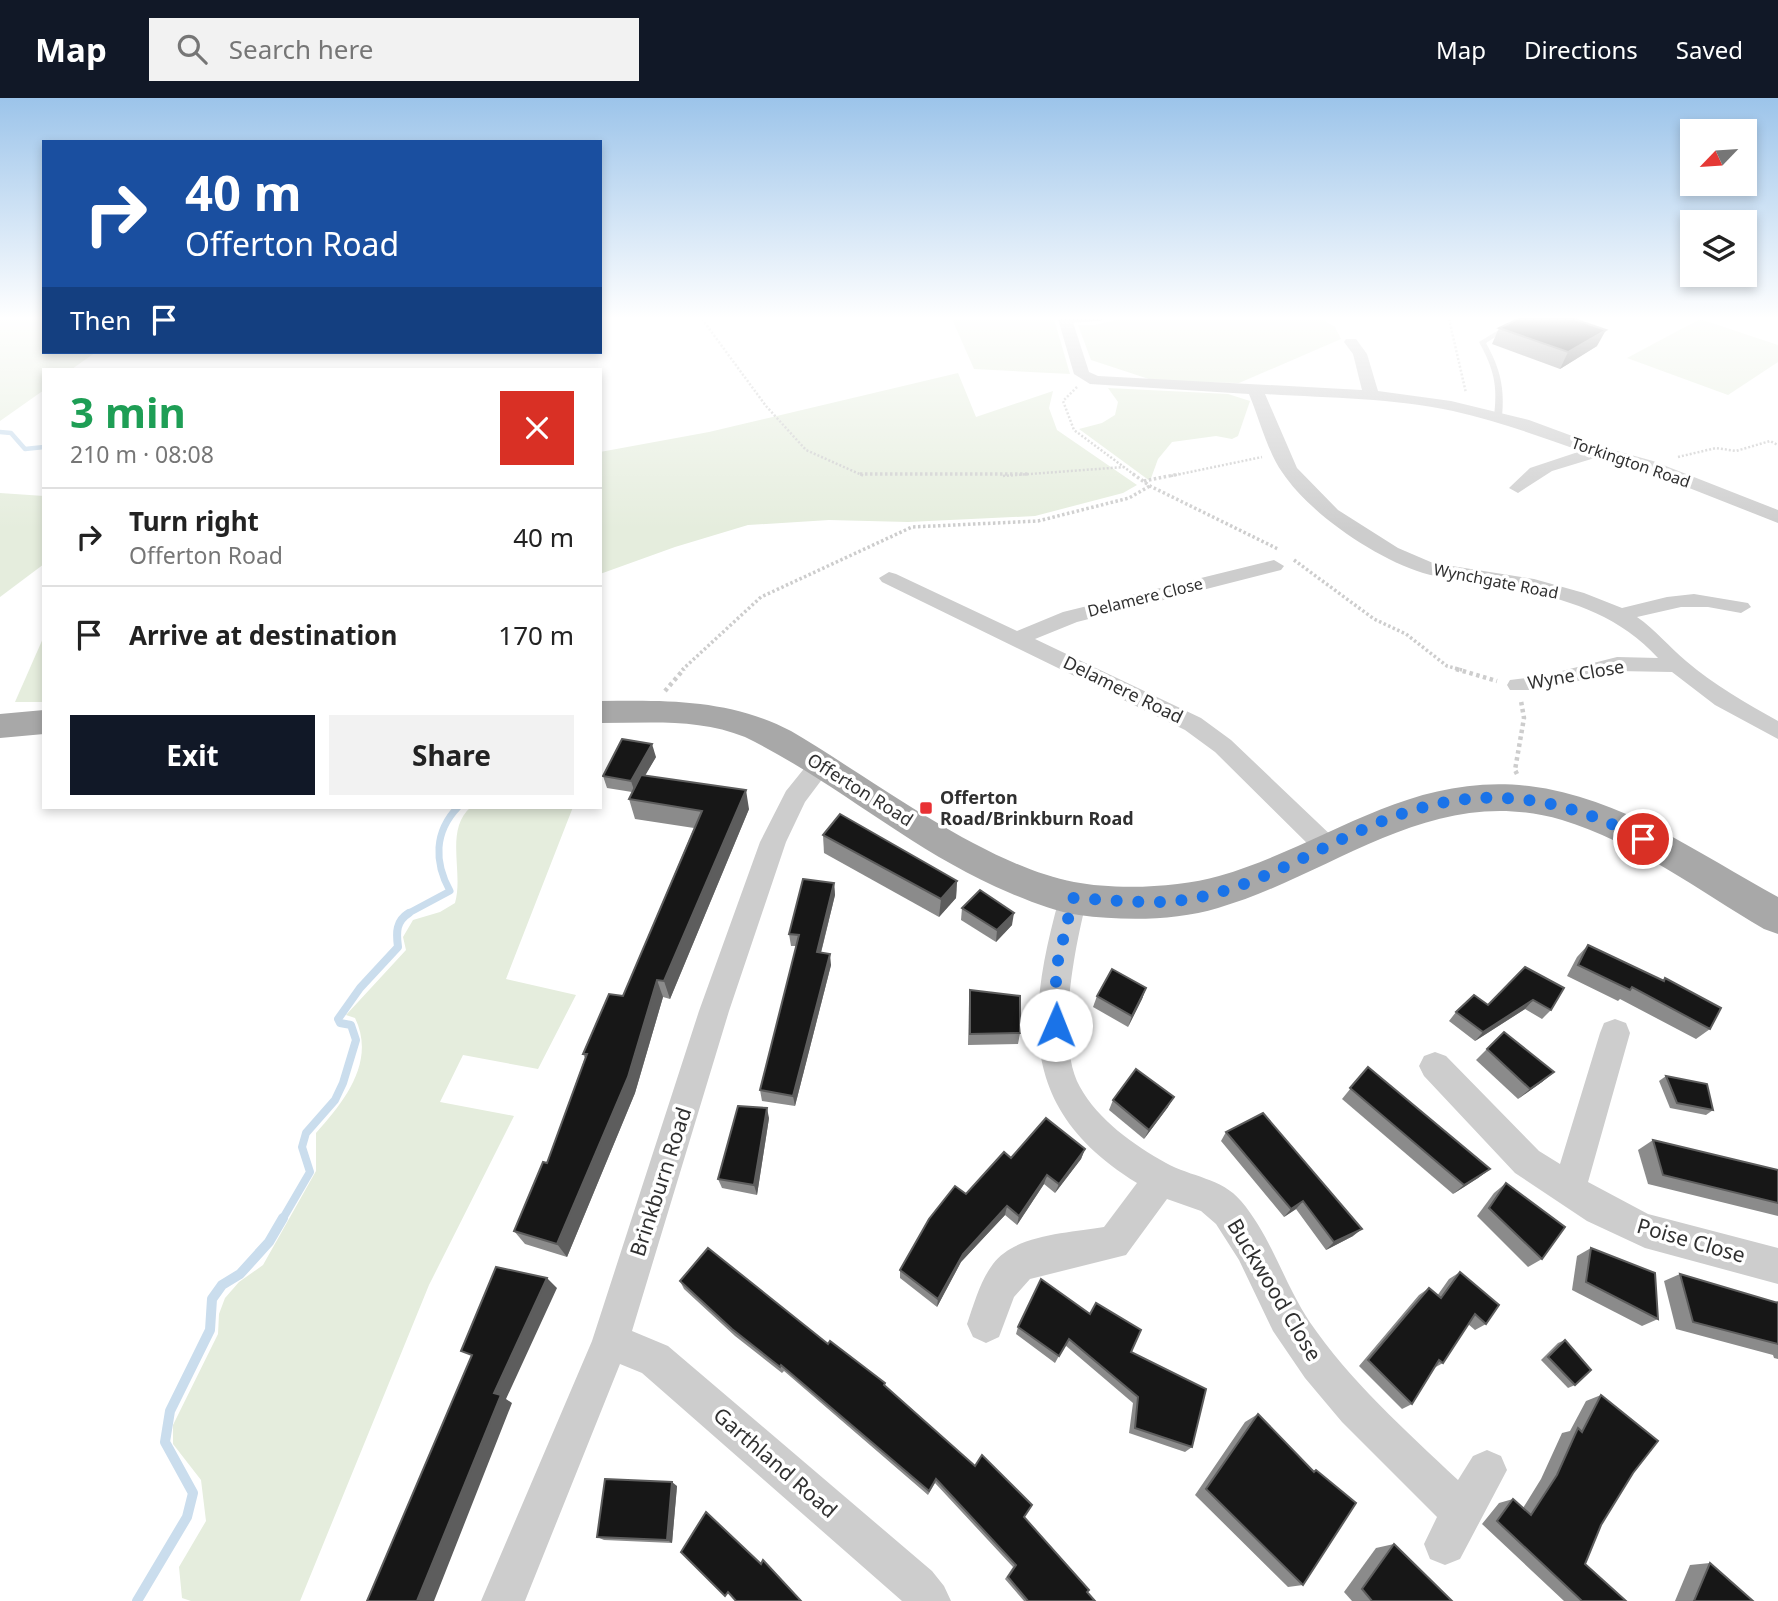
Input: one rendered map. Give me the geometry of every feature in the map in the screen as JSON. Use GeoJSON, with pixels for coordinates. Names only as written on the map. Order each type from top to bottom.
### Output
{"type":"FeatureCollection","features":[{"type":"Feature","properties":{"kind":"main road","name":"Offerton Road"},"geometry":{"type":"LineString","coordinates":[[602,712],[693,714],[743,723],[783,740],[820,766],[952,847],[1026,881],[1073,898],[1139,902],[1195,898],[1266,875],[1418,807],[1456,798],[1530,800],[1564,806],[1619,827],[1778,917]]}},
{"type":"Feature","properties":{"kind":"main road"},"geometry":{"type":"LineString","coordinates":[[0,726],[42,722]]}},
{"type":"Feature","properties":{"kind":"street","name":"Torkington Road"},"geometry":{"type":"LineString","coordinates":[[1221,389],[1371,395],[1470,410],[1647,465],[1778,517]]}},
{"type":"Feature","properties":{"kind":"street"},"geometry":{"type":"LineString","coordinates":[[1370,389],[1371,395]]}},
{"type":"Feature","properties":{"kind":"street","name":"Wynchgate Road"},"geometry":{"type":"LineString","coordinates":[[1256,391],[1289,470],[1331,514],[1391,552],[1428,568],[1534,585],[1577,597],[1621,615],[1650,636],[1677,665],[1723,700],[1778,731]]}},
{"type":"Feature","properties":{"kind":"street"},"geometry":{"type":"LineString","coordinates":[[1518,488],[1530,473],[1540,468],[1585,458],[1597,451]]}},
{"type":"Feature","properties":{"kind":"street","name":"Delamere Close"},"geometry":{"type":"LineString","coordinates":[[1019,638],[1070,617],[1274,566]]}},
{"type":"Feature","properties":{"kind":"street","name":"Delamere Road"},"geometry":{"type":"LineString","coordinates":[[889,578],[1194,724],[1223,746],[1327,847]]}},
{"type":"Feature","properties":{"kind":"street"},"geometry":{"type":"LineString","coordinates":[[1621,615],[1673,600],[1709,600],[1741,607]]}},
{"type":"Feature","properties":{"kind":"street","name":"Wyne Close"},"geometry":{"type":"LineString","coordinates":[[1518,685],[1542,683],[1617,664],[1677,665]]}},
{"type":"Feature","properties":{"kind":"street","name":"Brinkburn Road"},"geometry":{"type":"LineString","coordinates":[[503,1601],[610,1342],[714,1011],[773,842],[795,797],[820,766]]}},
{"type":"Feature","properties":{"kind":"street","name":"Buckwood Close"},"geometry":{"type":"LineString","coordinates":[[1073,898],[1056,969],[1056,1060],[1066,1094],[1099,1135],[1161,1179],[1202,1193],[1226,1210],[1247,1240],[1283,1313],[1324,1372],[1453,1528],[1486,1470]]}},
{"type":"Feature","properties":{"kind":"street"},"geometry":{"type":"LineString","coordinates":[[1569,1190],[1615,1033]]}},
{"type":"Feature","properties":{"kind":"street","name":"Poise Close"},"geometry":{"type":"LineString","coordinates":[[1435,1066],[1527,1162],[1569,1190],[1645,1231],[1778,1266]]}},
{"type":"Feature","properties":{"kind":"street"},"geometry":{"type":"LineString","coordinates":[[986,1324],[998,1290],[1015,1267],[1045,1257],[1114,1243],[1161,1179]]}},
{"type":"Feature","properties":{"kind":"street","name":"Garthland Road"},"geometry":{"type":"LineString","coordinates":[[610,1342],[654,1359],[917,1586],[929,1601]]}},
{"type":"Feature","properties":{"kind":"lane"},"geometry":{"type":"LineString","coordinates":[[1499,417],[1501,389]]}},
{"type":"Feature","properties":{"kind":"path"},"geometry":{"type":"LineString","coordinates":[[754,389],[806,450],[865,476],[997,476],[1125,467]]}},
{"type":"Feature","properties":{"kind":"path"},"geometry":{"type":"LineString","coordinates":[[1465,389],[1470,410]]}},
{"type":"Feature","properties":{"kind":"path"},"geometry":{"type":"LineString","coordinates":[[1647,465],[1716,448],[1736,451],[1770,441],[1778,445]]}},
{"type":"Feature","properties":{"kind":"path"},"geometry":{"type":"LineString","coordinates":[[1143,481],[1282,453]]}},
{"type":"Feature","properties":{"kind":"path"},"geometry":{"type":"LineString","coordinates":[[1518,685],[1524,718],[1515,770],[1530,800]]}},
{"type":"Feature","properties":{"kind":"green space"},"geometry":{"type":"Polygon","coordinates":[[[0,389],[42,389],[42,391],[0,421],[0,389]]]}},
{"type":"Feature","properties":{"kind":"green space"},"geometry":{"type":"Polygon","coordinates":[[[890,389],[965,389],[976,417],[1053,391],[1049,408],[1057,430],[1137,485],[1123,493],[1035,516],[908,522],[829,520],[748,525],[602,573],[602,452],[709,432],[890,389]]]}},
{"type":"Feature","properties":{"kind":"green space"},"geometry":{"type":"Polygon","coordinates":[[[1109,389],[1228,394],[1250,401],[1238,436],[1232,439],[1216,436],[1172,442],[1158,459],[1150,481],[1079,429],[1102,423],[1115,415],[1118,402],[1109,389]]]}},
{"type":"Feature","properties":{"kind":"green space"},"geometry":{"type":"Polygon","coordinates":[[[1712,389],[1737,389],[1728,395],[1712,389]]]}},
{"type":"Feature","properties":{"kind":"green space"},"geometry":{"type":"Polygon","coordinates":[[[0,493],[42,496],[42,566],[0,597],[0,493]]]}},
{"type":"Feature","properties":{"kind":"green space"},"geometry":{"type":"Polygon","coordinates":[[[42,641],[42,702],[15,702],[42,641]]]}},
{"type":"Feature","properties":{"kind":"green space"},"geometry":{"type":"Polygon","coordinates":[[[469,809],[572,809],[506,979],[576,995],[538,1069],[463,1055],[440,1102],[514,1116],[429,1285],[300,1601],[191,1601],[182,1598],[179,1567],[206,1521],[201,1480],[173,1444],[173,1425],[218,1334],[219,1314],[225,1298],[239,1282],[263,1265],[316,1171],[316,1133],[347,1094],[360,1065],[361,1034],[355,1018],[346,1015],[406,950],[403,937],[413,920],[440,912],[455,903],[456,839],[463,816],[469,809]]]}},
{"type":"Feature","properties":{"kind":"building"},"geometry":{"type":"Polygon","coordinates":[[[622,739],[652,744],[631,781],[603,776],[622,739]]]}},
{"type":"Feature","properties":{"kind":"building"},"geometry":{"type":"Polygon","coordinates":[[[641,775],[746,790],[664,981],[657,980],[628,1077],[557,1244],[514,1231],[543,1162],[547,1163],[587,1054],[583,1054],[609,994],[623,996],[702,811],[629,799],[641,775]]]}},
{"type":"Feature","properties":{"kind":"building"},"geometry":{"type":"Polygon","coordinates":[[[840,814],[957,881],[941,899],[823,835],[840,814]]]}},
{"type":"Feature","properties":{"kind":"building"},"geometry":{"type":"Polygon","coordinates":[[[803,879],[834,883],[817,952],[830,954],[793,1096],[760,1090],[799,935],[789,934],[803,879]]]}},
{"type":"Feature","properties":{"kind":"building"},"geometry":{"type":"Polygon","coordinates":[[[980,890],[1014,913],[997,930],[962,908],[980,890]]]}},
{"type":"Feature","properties":{"kind":"building"},"geometry":{"type":"Polygon","coordinates":[[[1588,945],[1664,981],[1665,978],[1721,1008],[1710,1029],[1632,987],[1630,990],[1578,965],[1588,945]]]}},
{"type":"Feature","properties":{"kind":"building"},"geometry":{"type":"Polygon","coordinates":[[[1525,967],[1564,988],[1551,1010],[1533,1000],[1483,1032],[1456,1012],[1474,995],[1488,1005],[1525,967]]]}},
{"type":"Feature","properties":{"kind":"building"},"geometry":{"type":"Polygon","coordinates":[[[1112,969],[1146,988],[1132,1016],[1097,996],[1112,969]]]}},
{"type":"Feature","properties":{"kind":"building"},"geometry":{"type":"Polygon","coordinates":[[[970,990],[1020,996],[1020,1033],[970,1034],[970,990]]]}},
{"type":"Feature","properties":{"kind":"building"},"geometry":{"type":"Polygon","coordinates":[[[1504,1032],[1554,1072],[1530,1089],[1487,1049],[1504,1032]]]}},
{"type":"Feature","properties":{"kind":"building"},"geometry":{"type":"Polygon","coordinates":[[[1368,1067],[1490,1169],[1464,1185],[1350,1088],[1368,1067]]]}},
{"type":"Feature","properties":{"kind":"building"},"geometry":{"type":"Polygon","coordinates":[[[1136,1069],[1174,1097],[1149,1130],[1113,1100],[1136,1069]]]}},
{"type":"Feature","properties":{"kind":"building"},"geometry":{"type":"Polygon","coordinates":[[[1666,1076],[1707,1084],[1713,1110],[1677,1103],[1666,1076]]]}},
{"type":"Feature","properties":{"kind":"building"},"geometry":{"type":"Polygon","coordinates":[[[738,1106],[767,1108],[754,1185],[718,1179],[738,1106]]]}},
{"type":"Feature","properties":{"kind":"building"},"geometry":{"type":"Polygon","coordinates":[[[1263,1113],[1362,1229],[1334,1242],[1303,1201],[1291,1209],[1226,1132],[1263,1113]]]}},
{"type":"Feature","properties":{"kind":"building"},"geometry":{"type":"Polygon","coordinates":[[[1046,1118],[1085,1149],[1059,1184],[1047,1175],[1019,1216],[1007,1206],[963,1254],[938,1299],[900,1270],[929,1219],[955,1186],[966,1194],[1004,1152],[1011,1158],[1046,1118]]]}},
{"type":"Feature","properties":{"kind":"building"},"geometry":{"type":"Polygon","coordinates":[[[1653,1140],[1778,1170],[1778,1203],[1663,1175],[1653,1140]]]}},
{"type":"Feature","properties":{"kind":"building"},"geometry":{"type":"Polygon","coordinates":[[[1506,1183],[1565,1227],[1542,1259],[1489,1208],[1506,1183]]]}},
{"type":"Feature","properties":{"kind":"building"},"geometry":{"type":"Polygon","coordinates":[[[708,1248],[828,1344],[830,1341],[885,1383],[884,1385],[975,1466],[982,1455],[1032,1505],[1024,1517],[1089,1590],[1087,1592],[1095,1601],[1028,1601],[1008,1577],[1016,1565],[936,1479],[929,1491],[781,1365],[780,1367],[732,1329],[680,1281],[708,1248]]]}},
{"type":"Feature","properties":{"kind":"building"},"geometry":{"type":"Polygon","coordinates":[[[1591,1248],[1655,1273],[1658,1319],[1586,1282],[1591,1248]]]}},
{"type":"Feature","properties":{"kind":"building"},"geometry":{"type":"Polygon","coordinates":[[[496,1267],[547,1278],[494,1393],[501,1395],[417,1601],[367,1601],[472,1355],[461,1351],[496,1267]]]}},
{"type":"Feature","properties":{"kind":"building"},"geometry":{"type":"Polygon","coordinates":[[[1460,1272],[1499,1305],[1486,1324],[1475,1314],[1443,1363],[1439,1360],[1412,1404],[1368,1360],[1429,1288],[1441,1298],[1460,1272]]]}},
{"type":"Feature","properties":{"kind":"building"},"geometry":{"type":"Polygon","coordinates":[[[1680,1274],[1778,1303],[1778,1344],[1693,1322],[1680,1274]]]}},
{"type":"Feature","properties":{"kind":"building"},"geometry":{"type":"Polygon","coordinates":[[[1041,1279],[1090,1314],[1096,1303],[1141,1330],[1131,1352],[1206,1389],[1192,1447],[1135,1428],[1138,1397],[1069,1339],[1059,1356],[1018,1327],[1041,1279]]]}},
{"type":"Feature","properties":{"kind":"building"},"geometry":{"type":"Polygon","coordinates":[[[1565,1340],[1591,1370],[1575,1385],[1548,1357],[1565,1340]]]}},
{"type":"Feature","properties":{"kind":"building"},"geometry":{"type":"Polygon","coordinates":[[[1601,1395],[1658,1441],[1633,1473],[1601,1525],[1585,1564],[1626,1601],[1582,1601],[1497,1521],[1513,1499],[1531,1515],[1557,1475],[1578,1428],[1582,1432],[1601,1395]]]}},
{"type":"Feature","properties":{"kind":"building"},"geometry":{"type":"Polygon","coordinates":[[[1258,1414],[1314,1472],[1316,1470],[1356,1503],[1303,1585],[1206,1489],[1258,1414]]]}},
{"type":"Feature","properties":{"kind":"building"},"geometry":{"type":"Polygon","coordinates":[[[605,1479],[672,1482],[667,1540],[597,1537],[605,1479]]]}},
{"type":"Feature","properties":{"kind":"building"},"geometry":{"type":"Polygon","coordinates":[[[706,1512],[761,1564],[763,1560],[801,1601],[736,1601],[728,1592],[725,1596],[681,1552],[706,1512]]]}},
{"type":"Feature","properties":{"kind":"building"},"geometry":{"type":"Polygon","coordinates":[[[1394,1544],[1452,1601],[1372,1601],[1362,1589],[1394,1544]]]}},
{"type":"Feature","properties":{"kind":"building"},"geometry":{"type":"Polygon","coordinates":[[[1710,1563],[1753,1601],[1694,1601],[1710,1563]]]}},
{"type":"Feature","properties":{"kind":"waterway"},"geometry":{"type":"LineString","coordinates":[[0,432],[11,433],[25,449],[42,447]]}},
{"type":"Feature","properties":{"kind":"waterway"},"geometry":{"type":"LineString","coordinates":[[407,914],[450,891],[441,869],[439,848],[444,827],[456,809]]}},
{"type":"Feature","properties":{"kind":"waterway"},"geometry":{"type":"LineString","coordinates":[[282,1220],[310,1172],[302,1147],[306,1133],[335,1100],[356,1040],[351,1025],[340,1023],[338,1019],[360,988],[398,947],[398,927],[409,913]]}},
{"type":"Feature","properties":{"kind":"waterway"},"geometry":{"type":"LineString","coordinates":[[137,1601],[187,1517],[193,1493],[165,1442],[170,1411],[210,1330],[212,1299],[222,1285],[240,1274],[269,1242],[283,1218]]}},
{"type":"Feature","properties":{"kind":"place","name":"Offerton Road/Brinkburn Road"},"geometry":{"type":"Point","coordinates":[926,808]}},
{"type":"Feature","properties":{"kind":"route"},"geometry":{"type":"LineString","coordinates":[[1056,1025],[1056,969],[1073,898],[1139,902],[1195,898],[1244,884],[1288,867],[1371,825],[1418,807],[1456,798],[1500,797],[1564,806],[1643,839]]}}]}
